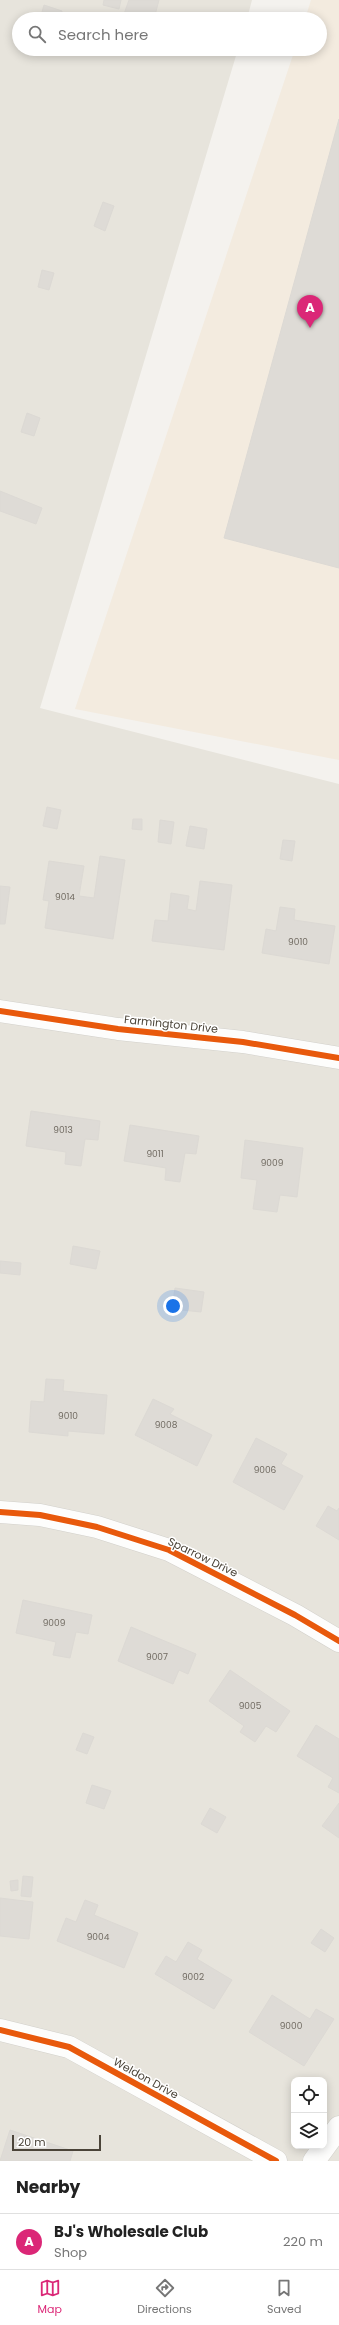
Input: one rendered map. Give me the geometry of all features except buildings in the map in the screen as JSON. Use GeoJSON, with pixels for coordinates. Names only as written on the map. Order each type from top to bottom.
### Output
{"type":"FeatureCollection","features":[{"type":"Feature","properties":{"kind":"street","name":"Farmington Drive"},"geometry":{"type":"LineString","coordinates":[[0,1011],[118,1029],[243,1042],[339,1058]]}},
{"type":"Feature","properties":{"kind":"street","name":"Sparrow Drive"},"geometry":{"type":"LineString","coordinates":[[0,1512],[40,1515],[97,1527],[169,1550],[295,1615],[339,1641]]}},
{"type":"Feature","properties":{"kind":"street","name":"Weldon Drive"},"geometry":{"type":"LineString","coordinates":[[0,2030],[69,2047],[276,2161]]}},
{"type":"Feature","properties":{"kind":"street"},"geometry":{"type":"LineString","coordinates":[[314,2161],[339,2127]]}},
{"type":"Feature","properties":{"kind":"shaded area"},"geometry":{"type":"Polygon","coordinates":[[[0,0],[252,0],[249,12],[12,12],[12,56],[236,56],[40,708],[339,784],[339,2161],[0,2161],[0,0]]]}},
{"type":"Feature","properties":{"kind":"shaded area"},"geometry":{"type":"Polygon","coordinates":[[[311,0],[339,0],[339,760],[75,709],[293,56],[327,56],[327,12],[307,12],[311,0]]]}},
{"type":"Feature","properties":{"kind":"cycle path"},"geometry":{"type":"LineString","coordinates":[[0,1011],[118,1029],[243,1042],[339,1058]]}},
{"type":"Feature","properties":{"kind":"cycle path"},"geometry":{"type":"LineString","coordinates":[[0,1512],[40,1515],[97,1527],[169,1550],[295,1615],[339,1641]]}},
{"type":"Feature","properties":{"kind":"cycle path"},"geometry":{"type":"LineString","coordinates":[[0,2030],[69,2047],[276,2161]]}},
{"type":"Feature","properties":{"kind":"place","name":"BJ's Wholesale Club"},"geometry":{"type":"Point","coordinates":[310,328]}}]}
